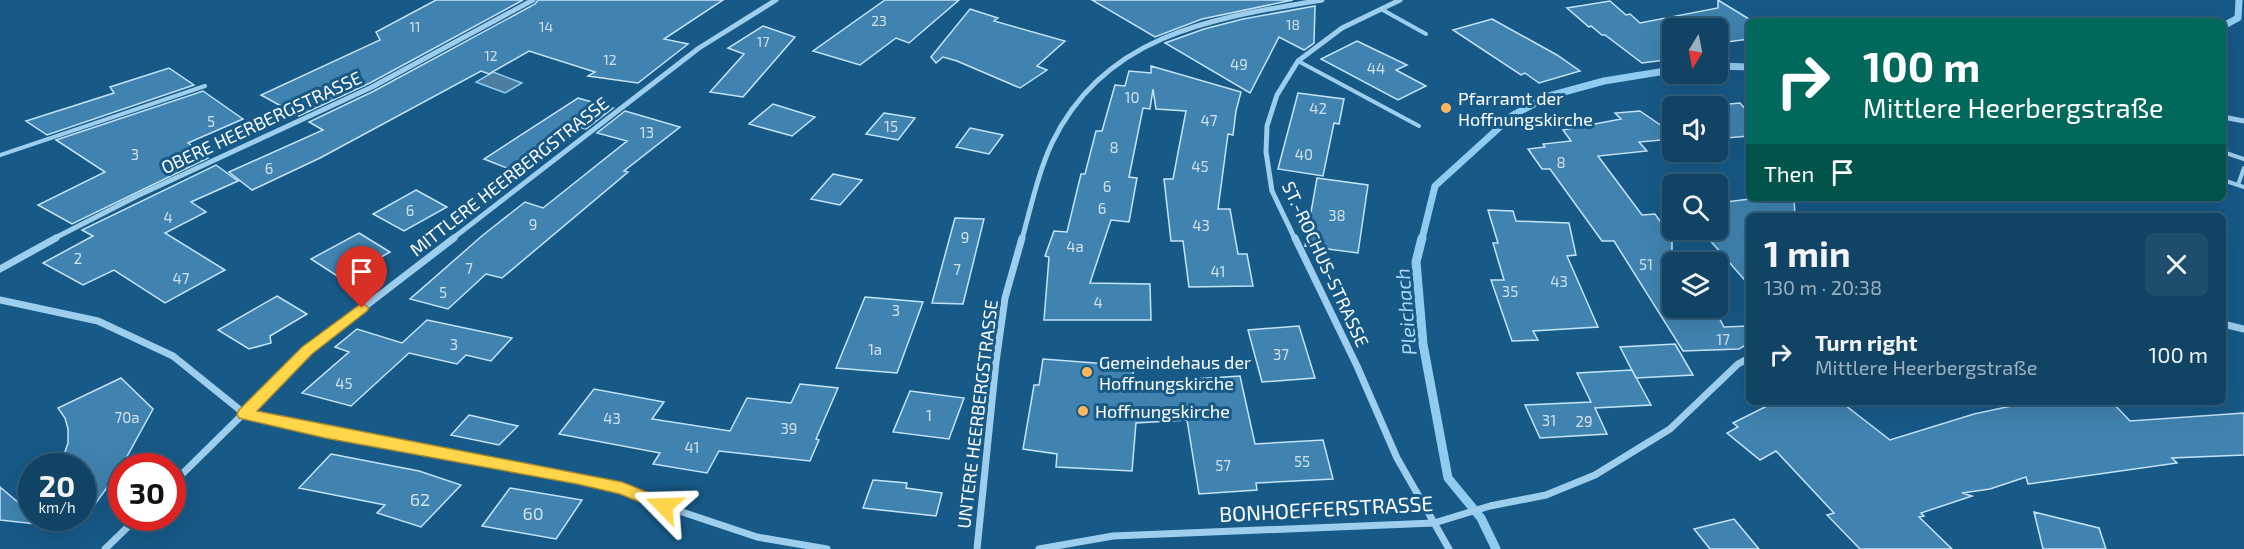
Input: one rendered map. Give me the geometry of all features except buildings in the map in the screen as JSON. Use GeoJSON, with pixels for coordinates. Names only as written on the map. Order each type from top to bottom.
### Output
{"type":"FeatureCollection","features":[{"type":"Feature","properties":{"kind":"street","name":"OBERE HEERBERGSTRASSE"},"geometry":{"type":"LineString","coordinates":[[0,269],[109,210],[362,92],[449,48],[533,0]]}},
{"type":"Feature","properties":{"kind":"street","name":"MITTLERE HEERBERGSTRASSE"},"geometry":{"type":"LineString","coordinates":[[186,470],[307,351],[699,48],[776,0]]}},
{"type":"Feature","properties":{"kind":"street","name":"UNTERE HEERBERGSTRASSE"},"geometry":{"type":"LineString","coordinates":[[977,549],[994,374],[1005,298],[1038,181],[1052,143],[1071,112],[1081,97],[1119,63],[1149,44],[1183,30],[1244,13],[1322,0]]}},
{"type":"Feature","properties":{"kind":"street","name":"ST.-ROCHUS-STRASSE"},"geometry":{"type":"LineString","coordinates":[[1400,0],[1342,28],[1298,61],[1277,95],[1267,126],[1266,152],[1272,191],[1358,366],[1397,458],[1449,549]]}},
{"type":"Feature","properties":{"kind":"street"},"geometry":{"type":"LineString","coordinates":[[2226,118],[2244,121]]}},
{"type":"Feature","properties":{"kind":"street"},"geometry":{"type":"LineString","coordinates":[[0,300],[98,321],[173,356],[244,414],[325,432],[444,452],[622,488],[664,506],[756,537],[827,549]]}},
{"type":"Feature","properties":{"kind":"street"},"geometry":{"type":"LineString","coordinates":[[2226,325],[2244,329]]}},
{"type":"Feature","properties":{"kind":"street","name":"BONHOEFFERSTRASSE"},"geometry":{"type":"LineString","coordinates":[[1039,549],[1113,536],[1434,523],[1490,506],[1546,495],[1595,475],[1670,429],[1738,364],[1746,360]]}},
{"type":"Feature","properties":{"kind":"street"},"geometry":{"type":"LineString","coordinates":[[105,549],[124,531]]}},
{"type":"Feature","properties":{"kind":"lane"},"geometry":{"type":"LineString","coordinates":[[1381,9],[1426,34]]}},
{"type":"Feature","properties":{"kind":"lane"},"geometry":{"type":"LineString","coordinates":[[1298,61],[1419,126]]}},
{"type":"Feature","properties":{"kind":"lane"},"geometry":{"type":"LineString","coordinates":[[0,154],[205,86]]}},
{"type":"Feature","properties":{"kind":"lane"},"geometry":{"type":"LineString","coordinates":[[2226,153],[2244,159]]}},
{"type":"Feature","properties":{"kind":"lane"},"geometry":{"type":"LineString","coordinates":[[2238,185],[2244,168]]}},
{"type":"Feature","properties":{"kind":"lane"},"geometry":{"type":"LineString","coordinates":[[2226,181],[2244,187]]}},
{"type":"Feature","properties":{"kind":"water"},"geometry":{"type":"Polygon","coordinates":[[[493,72],[522,83],[505,93],[476,82],[493,72]]]}},
{"type":"Feature","properties":{"kind":"waterway","name":"Pleichach"},"geometry":{"type":"LineString","coordinates":[[2226,24],[2238,18],[2239,0]]}},
{"type":"Feature","properties":{"kind":"waterway","name":"Pleichach"},"geometry":{"type":"LineString","coordinates":[[1728,66],[1746,67]]}},
{"type":"Feature","properties":{"kind":"waterway","name":"Pleichach"},"geometry":{"type":"LineString","coordinates":[[1422,239],[1435,186],[1513,115],[1549,96],[1604,81],[1662,72]]}},
{"type":"Feature","properties":{"kind":"waterway","name":"Pleichach"},"geometry":{"type":"LineString","coordinates":[[1422,238],[1416,262],[1423,344],[1448,478],[1481,518],[1496,549]]}},
{"type":"Feature","properties":{"kind":"place","name":"Pfarramt der Hoffnungskirche"},"geometry":{"type":"Point","coordinates":[1446,108]}},
{"type":"Feature","properties":{"kind":"place","name":"Gemeindehaus der Hoffnungskirche"},"geometry":{"type":"Point","coordinates":[1087,372]}},
{"type":"Feature","properties":{"kind":"place","name":"Hoffnungskirche"},"geometry":{"type":"Point","coordinates":[1083,411]}},
{"type":"Feature","properties":{"kind":"route"},"geometry":{"type":"LineString","coordinates":[[362,308],[307,351],[244,414],[325,432],[577,478],[622,488],[664,506]]}}]}
